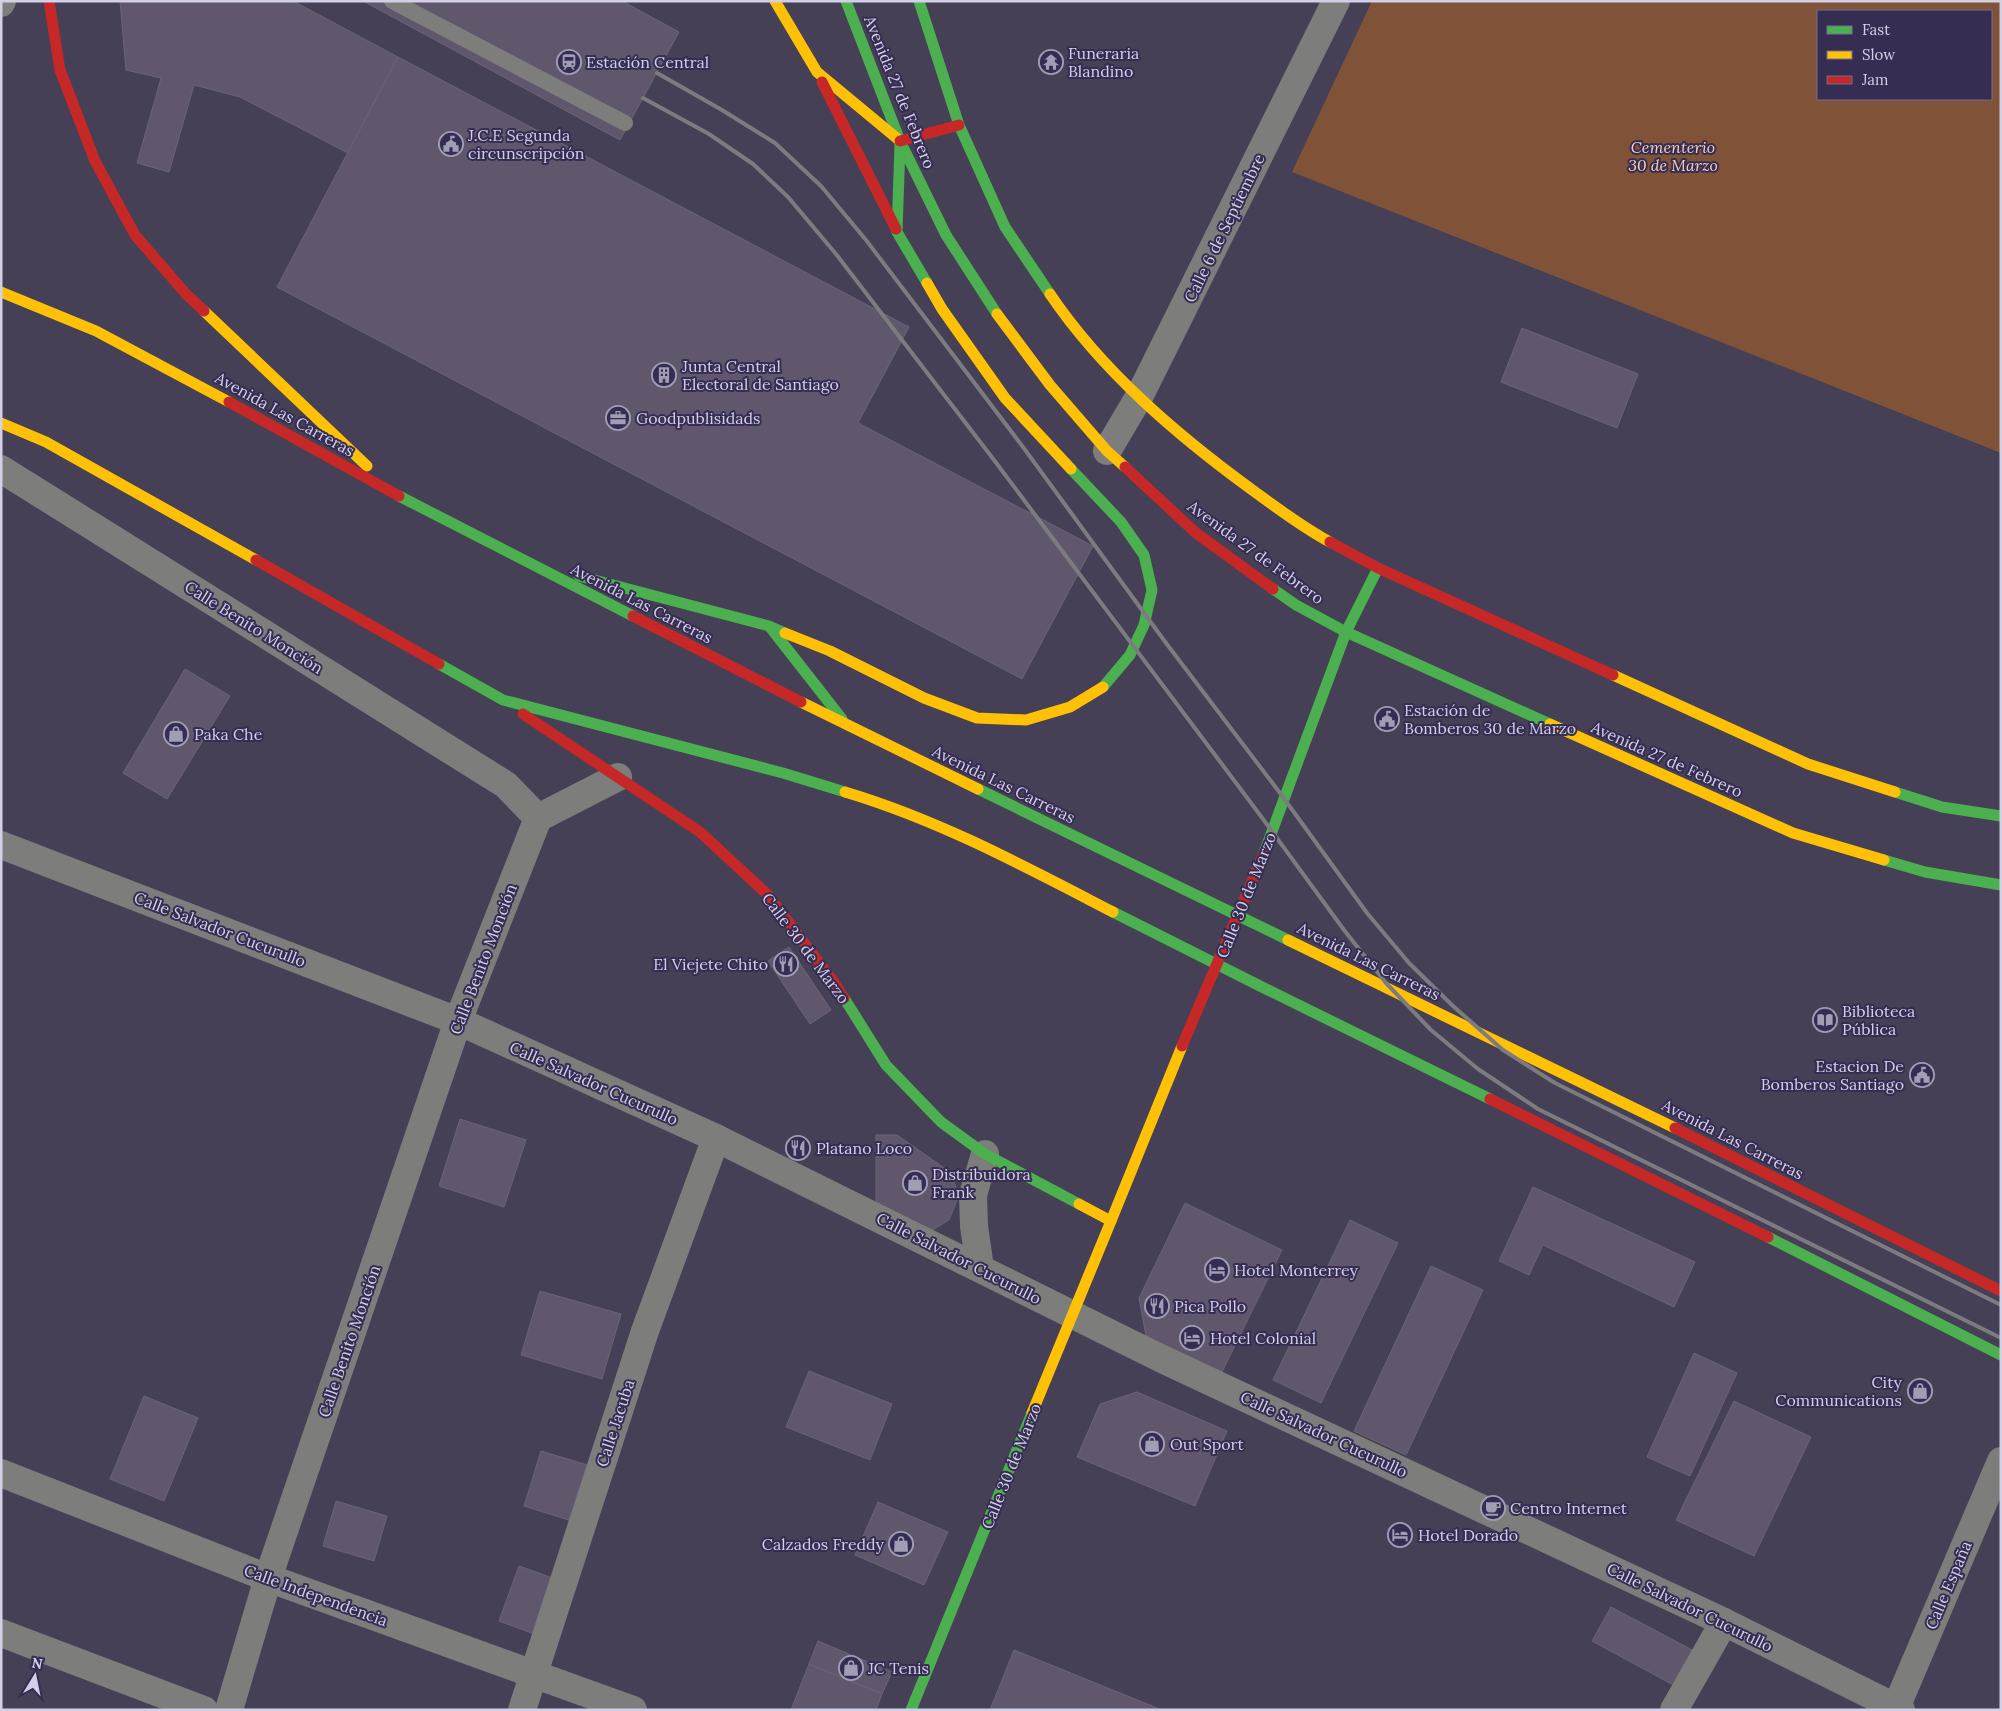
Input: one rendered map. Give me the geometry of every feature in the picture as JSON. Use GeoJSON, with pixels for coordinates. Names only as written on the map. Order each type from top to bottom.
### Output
{"type":"FeatureCollection","features":[{"type":"Feature","properties":{"kind":"main road"},"geometry":{"type":"LineString","coordinates":[[49,1],[60,70],[95,161],[135,235],[186,294],[397,495]]}},
{"type":"Feature","properties":{"kind":"main road"},"geometry":{"type":"LineString","coordinates":[[526,562],[769,626],[830,651],[924,698],[977,718],[1026,720],[1070,707],[1106,685],[1130,655],[1144,625],[1152,590],[1144,555],[1122,522],[1004,398],[942,309],[898,232],[817,72],[775,1]]}},
{"type":"Feature","properties":{"kind":"main road","name":"Avenida 27 de Febrero"},"geometry":{"type":"LineString","coordinates":[[846,1],[900,141],[946,234],[1001,320],[1050,385],[1107,451],[1196,532],[1296,605],[1346,632],[1793,834],[1925,872],[2001,885]]}},
{"type":"Feature","properties":{"kind":"main road"},"geometry":{"type":"LineString","coordinates":[[919,1],[959,124],[1006,227],[1070,323],[1139,397],[1218,465],[1304,528],[1378,568],[1808,764],[1942,807],[2001,816]]}},
{"type":"Feature","properties":{"kind":"main road"},"geometry":{"type":"LineString","coordinates":[[817,72],[900,141]]}},
{"type":"Feature","properties":{"kind":"main road"},"geometry":{"type":"LineString","coordinates":[[900,141],[959,124]]}},
{"type":"Feature","properties":{"kind":"main road"},"geometry":{"type":"LineString","coordinates":[[898,232],[900,141]]}},
{"type":"Feature","properties":{"kind":"main road","name":"Avenida Las Carreras"},"geometry":{"type":"LineString","coordinates":[[1,292],[96,331],[243,408],[397,495],[848,726],[1652,1117],[2001,1291]]}},
{"type":"Feature","properties":{"kind":"main road"},"geometry":{"type":"LineString","coordinates":[[1,423],[46,442],[503,700],[783,773],[873,800],[986,847],[1284,998],[1650,1177],[2001,1355]]}},
{"type":"Feature","properties":{"kind":"main road","name":"Calle 30 de Marzo"},"geometry":{"type":"LineString","coordinates":[[911,1710],[1182,1046],[1264,853],[1346,632],[1378,568]]}},
{"type":"Feature","properties":{"kind":"main road"},"geometry":{"type":"LineString","coordinates":[[769,626],[848,726]]}},
{"type":"Feature","properties":{"kind":"main road","name":"Calle 30 de Marzo"},"geometry":{"type":"LineString","coordinates":[[503,700],[700,832],[768,895],[833,981],[886,1065],[941,1122],[985,1154],[1111,1221]]}},
{"type":"Feature","properties":{"kind":"street","name":"Calle 6 de Septiembre"},"geometry":{"type":"LineString","coordinates":[[1107,451],[1139,397],[1336,1]]}},
{"type":"Feature","properties":{"kind":"street","name":"Calle Benito Monción"},"geometry":{"type":"LineString","coordinates":[[1,468],[506,785],[538,818],[458,1021],[268,1578],[229,1710]]}},
{"type":"Feature","properties":{"kind":"street"},"geometry":{"type":"LineString","coordinates":[[538,818],[618,777]]}},
{"type":"Feature","properties":{"kind":"street","name":"Calle Salvador Cucurullo"},"geometry":{"type":"LineString","coordinates":[[1,845],[458,1021],[716,1138],[1073,1316],[1724,1622],[1897,1709]]}},
{"type":"Feature","properties":{"kind":"street","name":"Calle Jacuba"},"geometry":{"type":"LineString","coordinates":[[522,1710],[645,1331],[716,1138]]}},
{"type":"Feature","properties":{"kind":"street"},"geometry":{"type":"LineString","coordinates":[[980,1268],[974,1226],[973,1195],[985,1154]]}},
{"type":"Feature","properties":{"kind":"street","name":"Calle España"},"geometry":{"type":"LineString","coordinates":[[1897,1709],[2001,1461]]}},
{"type":"Feature","properties":{"kind":"street","name":"Calle Independencia"},"geometry":{"type":"LineString","coordinates":[[1,1474],[268,1578],[633,1710]]}},
{"type":"Feature","properties":{"kind":"street"},"geometry":{"type":"LineString","coordinates":[[1674,1710],[1724,1622]]}},
{"type":"Feature","properties":{"kind":"street"},"geometry":{"type":"LineString","coordinates":[[1,1633],[204,1710]]}},
{"type":"Feature","properties":{"kind":"lane"},"geometry":{"type":"LineString","coordinates":[[392,1],[625,123]]}},
{"type":"Feature","properties":{"kind":"green space","name":"Cementerio 30 de Marzo"},"geometry":{"type":"Polygon","coordinates":[[[1372,1],[2001,1],[2001,453],[1292,172],[1372,1]]]}},
{"type":"Feature","properties":{"kind":"building"},"geometry":{"type":"Polygon","coordinates":[[[120,1],[293,1],[398,57],[348,153],[240,97],[194,85],[169,172],[137,163],[161,78],[126,70],[120,1]]]}},
{"type":"Feature","properties":{"kind":"building","name":"Estación Central"},"geometry":{"type":"Polygon","coordinates":[[[363,1],[622,1],[679,32],[620,140],[363,1]]]}},
{"type":"Feature","properties":{"kind":"building","name":"Junta Central Electoral de Santiago"},"geometry":{"type":"Polygon","coordinates":[[[398,57],[909,327],[858,423],[1093,546],[1022,679],[277,287],[398,57]]]}},
{"type":"Feature","properties":{"kind":"building"},"geometry":{"type":"Polygon","coordinates":[[[1522,328],[1638,374],[1617,428],[1501,382],[1522,328]]]}},
{"type":"Feature","properties":{"kind":"building","name":"Paka Che"},"geometry":{"type":"Polygon","coordinates":[[[185,669],[230,696],[167,799],[123,773],[185,669]]]}},
{"type":"Feature","properties":{"kind":"building"},"geometry":{"type":"Polygon","coordinates":[[[789,947],[831,1010],[810,1024],[768,961],[789,947]]]}},
{"type":"Feature","properties":{"kind":"building"},"geometry":{"type":"Polygon","coordinates":[[[460,1119],[526,1140],[504,1207],[439,1186],[460,1119]]]}},
{"type":"Feature","properties":{"kind":"building","name":"Distribuidora Frank"},"geometry":{"type":"Polygon","coordinates":[[[876,1135],[897,1135],[950,1172],[959,1195],[949,1220],[926,1234],[876,1209],[876,1135]]]}},
{"type":"Feature","properties":{"kind":"building"},"geometry":{"type":"Polygon","coordinates":[[[1533,1187],[1695,1262],[1674,1307],[1543,1245],[1529,1275],[1499,1261],[1533,1187]]]}},
{"type":"Feature","properties":{"kind":"building"},"geometry":{"type":"Polygon","coordinates":[[[1185,1203],[1282,1250],[1222,1372],[1146,1336],[1139,1298],[1185,1203]]]}},
{"type":"Feature","properties":{"kind":"building"},"geometry":{"type":"Polygon","coordinates":[[[1350,1220],[1398,1243],[1321,1403],[1273,1380],[1350,1220]]]}},
{"type":"Feature","properties":{"kind":"building"},"geometry":{"type":"Polygon","coordinates":[[[1431,1266],[1483,1290],[1406,1455],[1354,1431],[1431,1266]]]}},
{"type":"Feature","properties":{"kind":"building"},"geometry":{"type":"Polygon","coordinates":[[[540,1291],[621,1314],[602,1379],[521,1355],[540,1291]]]}},
{"type":"Feature","properties":{"kind":"building"},"geometry":{"type":"Polygon","coordinates":[[[1694,1353],[1737,1373],[1690,1476],[1647,1457],[1694,1353]]]}},
{"type":"Feature","properties":{"kind":"building"},"geometry":{"type":"Polygon","coordinates":[[[809,1371],[892,1404],[870,1460],[786,1427],[809,1371]]]}},
{"type":"Feature","properties":{"kind":"building","name":"Out Sport"},"geometry":{"type":"Polygon","coordinates":[[[1137,1392],[1227,1431],[1195,1506],[1077,1457],[1100,1404],[1137,1392]]]}},
{"type":"Feature","properties":{"kind":"building"},"geometry":{"type":"Polygon","coordinates":[[[144,1396],[198,1418],[164,1501],[110,1479],[144,1396]]]}},
{"type":"Feature","properties":{"kind":"building"},"geometry":{"type":"Polygon","coordinates":[[[1734,1401],[1811,1437],[1754,1556],[1676,1520],[1734,1401]]]}},
{"type":"Feature","properties":{"kind":"building"},"geometry":{"type":"Polygon","coordinates":[[[541,1451],[591,1466],[575,1522],[524,1506],[541,1451]]]}},
{"type":"Feature","properties":{"kind":"building"},"geometry":{"type":"Polygon","coordinates":[[[336,1501],[387,1516],[374,1561],[323,1546],[336,1501]]]}},
{"type":"Feature","properties":{"kind":"building","name":"Calzados Freddy"},"geometry":{"type":"Polygon","coordinates":[[[878,1502],[948,1532],[924,1585],[855,1555],[878,1502]]]}},
{"type":"Feature","properties":{"kind":"building"},"geometry":{"type":"Polygon","coordinates":[[[519,1566],[558,1580],[537,1635],[499,1621],[519,1566]]]}},
{"type":"Feature","properties":{"kind":"building"},"geometry":{"type":"Polygon","coordinates":[[[1611,1607],[1696,1652],[1677,1687],[1592,1641],[1611,1607]]]}},
{"type":"Feature","properties":{"kind":"building","name":"JC Tenis"},"geometry":{"type":"Polygon","coordinates":[[[818,1641],[892,1672],[882,1694],[809,1664],[818,1641]]]}},
{"type":"Feature","properties":{"kind":"building"},"geometry":{"type":"Polygon","coordinates":[[[1014,1650],[1162,1710],[990,1710],[1014,1650]]]}},
{"type":"Feature","properties":{"kind":"building"},"geometry":{"type":"Polygon","coordinates":[[[809,1664],[882,1694],[876,1710],[791,1710],[809,1664]]]}},
{"type":"Feature","properties":{"kind":"railway"},"geometry":{"type":"LineString","coordinates":[[657,73],[775,143],[821,186],[866,240],[1023,447],[1367,913],[1409,963],[1453,1006],[1503,1050],[1555,1083],[2001,1305]]}},
{"type":"Feature","properties":{"kind":"railway"},"geometry":{"type":"LineString","coordinates":[[643,98],[709,134],[753,164],[788,197],[836,254],[994,460],[1344,930],[1386,983],[1431,1030],[1478,1069],[1538,1109],[2001,1338]]}},
{"type":"Feature","properties":{"kind":"traffic: fast"},"geometry":{"type":"LineString","coordinates":[[846,1],[900,141],[946,235],[997,314]]}},
{"type":"Feature","properties":{"kind":"traffic: fast"},"geometry":{"type":"LineString","coordinates":[[919,1],[959,125],[1005,227],[1050,294]]}},
{"type":"Feature","properties":{"kind":"traffic: fast"},"geometry":{"type":"LineString","coordinates":[[900,145],[897,232],[927,283]]}},
{"type":"Feature","properties":{"kind":"traffic: fast"},"geometry":{"type":"LineString","coordinates":[[1071,469],[1121,522],[1144,555],[1152,590],[1144,625],[1130,655],[1103,687]]}},
{"type":"Feature","properties":{"kind":"traffic: fast"},"geometry":{"type":"LineString","coordinates":[[399,496],[633,616]]}},
{"type":"Feature","properties":{"kind":"traffic: fast"},"geometry":{"type":"LineString","coordinates":[[1264,853],[1346,632],[1378,568]]}},
{"type":"Feature","properties":{"kind":"traffic: fast"},"geometry":{"type":"LineString","coordinates":[[579,576],[769,626],[785,633]]}},
{"type":"Feature","properties":{"kind":"traffic: fast"},"geometry":{"type":"LineString","coordinates":[[1273,589],[1296,605],[1346,632],[1550,724]]}},
{"type":"Feature","properties":{"kind":"traffic: fast"},"geometry":{"type":"LineString","coordinates":[[770,627],[842,719]]}},
{"type":"Feature","properties":{"kind":"traffic: fast"},"geometry":{"type":"LineString","coordinates":[[439,664],[503,700],[783,773],[845,792]]}},
{"type":"Feature","properties":{"kind":"traffic: fast"},"geometry":{"type":"LineString","coordinates":[[978,789],[1288,940]]}},
{"type":"Feature","properties":{"kind":"traffic: fast"},"geometry":{"type":"LineString","coordinates":[[1895,792],[1942,807],[2001,816]]}},
{"type":"Feature","properties":{"kind":"traffic: fast"},"geometry":{"type":"LineString","coordinates":[[1884,860],[1925,872],[2001,885]]}},
{"type":"Feature","properties":{"kind":"traffic: fast"},"geometry":{"type":"LineString","coordinates":[[1113,912],[1490,1099]]}},
{"type":"Feature","properties":{"kind":"traffic: fast"},"geometry":{"type":"LineString","coordinates":[[844,998],[886,1065],[941,1122],[985,1154],[1079,1204]]}},
{"type":"Feature","properties":{"kind":"traffic: fast"},"geometry":{"type":"LineString","coordinates":[[1768,1237],[2001,1355]]}},
{"type":"Feature","properties":{"kind":"traffic: fast"},"geometry":{"type":"LineString","coordinates":[[911,1710],[1032,1413]]}},
{"type":"Feature","properties":{"kind":"traffic: slow"},"geometry":{"type":"LineString","coordinates":[[775,1],[817,72],[899,140]]}},
{"type":"Feature","properties":{"kind":"traffic: slow"},"geometry":{"type":"LineString","coordinates":[[927,283],[942,309],[1005,398],[1071,469]]}},
{"type":"Feature","properties":{"kind":"traffic: slow"},"geometry":{"type":"LineString","coordinates":[[1,292],[96,331],[229,402]]}},
{"type":"Feature","properties":{"kind":"traffic: slow"},"geometry":{"type":"LineString","coordinates":[[1050,294],[1093,349],[1142,400],[1169,424],[1261,496],[1300,524],[1330,542]]}},
{"type":"Feature","properties":{"kind":"traffic: slow"},"geometry":{"type":"LineString","coordinates":[[204,311],[367,466]]}},
{"type":"Feature","properties":{"kind":"traffic: slow"},"geometry":{"type":"LineString","coordinates":[[997,314],[1050,385],[1107,451],[1125,467]]}},
{"type":"Feature","properties":{"kind":"traffic: slow"},"geometry":{"type":"LineString","coordinates":[[1,423],[46,442],[256,560]]}},
{"type":"Feature","properties":{"kind":"traffic: slow"},"geometry":{"type":"LineString","coordinates":[[785,633],[830,651],[924,698],[977,718],[1026,720],[1070,707],[1103,687]]}},
{"type":"Feature","properties":{"kind":"traffic: slow"},"geometry":{"type":"LineString","coordinates":[[1613,675],[1808,764],[1895,792]]}},
{"type":"Feature","properties":{"kind":"traffic: slow"},"geometry":{"type":"LineString","coordinates":[[801,702],[978,789]]}},
{"type":"Feature","properties":{"kind":"traffic: slow"},"geometry":{"type":"LineString","coordinates":[[1550,724],[1793,833],[1884,860]]}},
{"type":"Feature","properties":{"kind":"traffic: slow"},"geometry":{"type":"LineString","coordinates":[[845,792],[880,803],[948,830],[1113,912]]}},
{"type":"Feature","properties":{"kind":"traffic: slow"},"geometry":{"type":"LineString","coordinates":[[1288,940],[1675,1128]]}},
{"type":"Feature","properties":{"kind":"traffic: slow"},"geometry":{"type":"LineString","coordinates":[[1079,1204],[1111,1221],[1182,1046]]}},
{"type":"Feature","properties":{"kind":"traffic: slow"},"geometry":{"type":"LineString","coordinates":[[1032,1413],[1111,1221]]}},
{"type":"Feature","properties":{"kind":"traffic: jam"},"geometry":{"type":"LineString","coordinates":[[49,1],[60,70],[95,161],[135,235],[186,294],[204,311]]}},
{"type":"Feature","properties":{"kind":"traffic: jam"},"geometry":{"type":"LineString","coordinates":[[822,82],[896,229]]}},
{"type":"Feature","properties":{"kind":"traffic: jam"},"geometry":{"type":"LineString","coordinates":[[900,141],[959,125]]}},
{"type":"Feature","properties":{"kind":"traffic: jam"},"geometry":{"type":"LineString","coordinates":[[229,402],[399,496]]}},
{"type":"Feature","properties":{"kind":"traffic: jam"},"geometry":{"type":"LineString","coordinates":[[1125,467],[1196,533],[1273,589]]}},
{"type":"Feature","properties":{"kind":"traffic: jam"},"geometry":{"type":"LineString","coordinates":[[1330,542],[1378,568],[1613,675]]}},
{"type":"Feature","properties":{"kind":"traffic: jam"},"geometry":{"type":"LineString","coordinates":[[256,560],[439,664]]}},
{"type":"Feature","properties":{"kind":"traffic: jam"},"geometry":{"type":"LineString","coordinates":[[633,616],[801,702]]}},
{"type":"Feature","properties":{"kind":"traffic: jam"},"geometry":{"type":"LineString","coordinates":[[523,714],[700,832],[768,895],[844,998]]}},
{"type":"Feature","properties":{"kind":"traffic: jam"},"geometry":{"type":"LineString","coordinates":[[1182,1046],[1264,853]]}},
{"type":"Feature","properties":{"kind":"traffic: jam"},"geometry":{"type":"LineString","coordinates":[[1490,1099],[1768,1237]]}},
{"type":"Feature","properties":{"kind":"traffic: jam"},"geometry":{"type":"LineString","coordinates":[[1675,1128],[2001,1291]]}},
{"type":"Feature","properties":{"kind":"place","name":"Estación Central"},"geometry":{"type":"Point","coordinates":[569,62]}},
{"type":"Feature","properties":{"kind":"place","name":"Funeraria Blandino"},"geometry":{"type":"Point","coordinates":[1051,62]}},
{"type":"Feature","properties":{"kind":"place","name":"J.C.E Segunda circunscripción"},"geometry":{"type":"Point","coordinates":[451,144]}},
{"type":"Feature","properties":{"kind":"place","name":"Junta Central Electoral de Santiago"},"geometry":{"type":"Point","coordinates":[664,375]}},
{"type":"Feature","properties":{"kind":"place","name":"Goodpublisidads"},"geometry":{"type":"Point","coordinates":[618,418]}},
{"type":"Feature","properties":{"kind":"place","name":"Estación de Bomberos 30 de Marzo"},"geometry":{"type":"Point","coordinates":[1387,719]}},
{"type":"Feature","properties":{"kind":"place","name":"Paka Che"},"geometry":{"type":"Point","coordinates":[176,734]}},
{"type":"Feature","properties":{"kind":"place","name":"El Viejete Chito"},"geometry":{"type":"Point","coordinates":[786,964]}},
{"type":"Feature","properties":{"kind":"place","name":"Biblioteca Pública"},"geometry":{"type":"Point","coordinates":[1825,1020]}},
{"type":"Feature","properties":{"kind":"place","name":"Estacion De Bomberos Santiago"},"geometry":{"type":"Point","coordinates":[1922,1075]}},
{"type":"Feature","properties":{"kind":"place","name":"Platano Loco"},"geometry":{"type":"Point","coordinates":[798,1148]}},
{"type":"Feature","properties":{"kind":"place","name":"Distribuidora Frank"},"geometry":{"type":"Point","coordinates":[915,1183]}},
{"type":"Feature","properties":{"kind":"place","name":"Hotel Monterrey"},"geometry":{"type":"Point","coordinates":[1217,1270]}},
{"type":"Feature","properties":{"kind":"place","name":"Pica Pollo"},"geometry":{"type":"Point","coordinates":[1157,1306]}},
{"type":"Feature","properties":{"kind":"place","name":"Hotel Colonial"},"geometry":{"type":"Point","coordinates":[1192,1338]}},
{"type":"Feature","properties":{"kind":"place","name":"City Communications"},"geometry":{"type":"Point","coordinates":[1920,1391]}},
{"type":"Feature","properties":{"kind":"place","name":"Out Sport"},"geometry":{"type":"Point","coordinates":[1152,1444]}},
{"type":"Feature","properties":{"kind":"place","name":"Centro Internet"},"geometry":{"type":"Point","coordinates":[1493,1508]}},
{"type":"Feature","properties":{"kind":"place","name":"Hotel Dorado"},"geometry":{"type":"Point","coordinates":[1400,1535]}},
{"type":"Feature","properties":{"kind":"place","name":"Calzados Freddy"},"geometry":{"type":"Point","coordinates":[901,1544]}},
{"type":"Feature","properties":{"kind":"place","name":"JC Tenis"},"geometry":{"type":"Point","coordinates":[851,1668]}}]}
